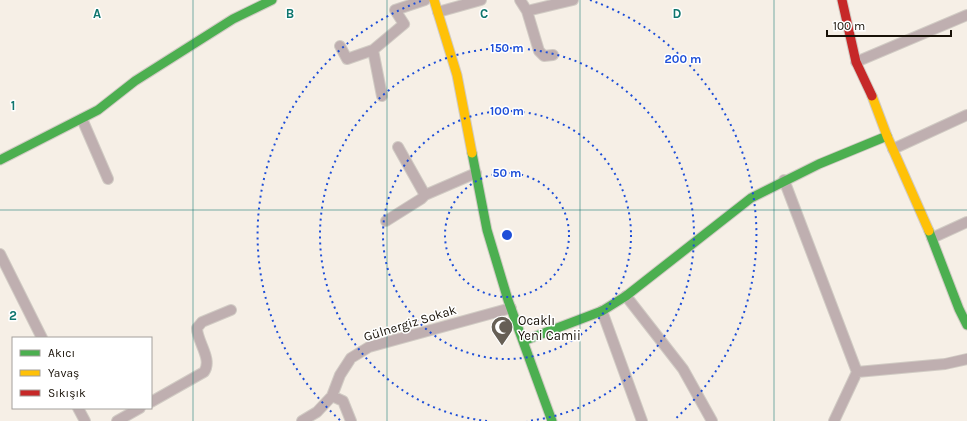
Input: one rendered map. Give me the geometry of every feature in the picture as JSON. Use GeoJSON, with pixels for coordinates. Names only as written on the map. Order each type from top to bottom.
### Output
{"type":"FeatureCollection","features":[{"type":"Feature","properties":{"kind":"street"},"geometry":{"type":"LineString","coordinates":[[0,160],[98,110],[135,82],[233,19],[272,0]]}},
{"type":"Feature","properties":{"kind":"street"},"geometry":{"type":"LineString","coordinates":[[340,46],[347,59],[373,50],[404,24],[396,10],[424,0]]}},
{"type":"Feature","properties":{"kind":"street"},"geometry":{"type":"LineString","coordinates":[[434,0],[457,74],[487,230],[511,308],[552,421]]}},
{"type":"Feature","properties":{"kind":"street"},"geometry":{"type":"LineString","coordinates":[[438,12],[481,0]]}},
{"type":"Feature","properties":{"kind":"street"},"geometry":{"type":"LineString","coordinates":[[520,0],[527,11],[538,51],[544,56],[554,55]]}},
{"type":"Feature","properties":{"kind":"street"},"geometry":{"type":"LineString","coordinates":[[527,11],[573,0]]}},
{"type":"Feature","properties":{"kind":"street"},"geometry":{"type":"LineString","coordinates":[[842,0],[856,62],[932,238],[959,309],[967,325]]}},
{"type":"Feature","properties":{"kind":"street"},"geometry":{"type":"LineString","coordinates":[[856,62],[967,15]]}},
{"type":"Feature","properties":{"kind":"street"},"geometry":{"type":"LineString","coordinates":[[373,50],[382,96]]}},
{"type":"Feature","properties":{"kind":"street"},"geometry":{"type":"LineString","coordinates":[[894,149],[967,115]]}},
{"type":"Feature","properties":{"kind":"street"},"geometry":{"type":"LineString","coordinates":[[82,119],[108,179]]}},
{"type":"Feature","properties":{"kind":"street"},"geometry":{"type":"LineString","coordinates":[[523,341],[602,310],[626,296],[751,198],[784,180],[887,136]]}},
{"type":"Feature","properties":{"kind":"street"},"geometry":{"type":"LineString","coordinates":[[398,147],[425,195]]}},
{"type":"Feature","properties":{"kind":"street"},"geometry":{"type":"LineString","coordinates":[[386,221],[425,195],[476,173]]}},
{"type":"Feature","properties":{"kind":"street"},"geometry":{"type":"LineString","coordinates":[[784,180],[857,372],[834,421]]}},
{"type":"Feature","properties":{"kind":"street"},"geometry":{"type":"LineString","coordinates":[[932,238],[967,222]]}},
{"type":"Feature","properties":{"kind":"street"},"geometry":{"type":"LineString","coordinates":[[0,254],[42,337]]}},
{"type":"Feature","properties":{"kind":"street"},"geometry":{"type":"LineString","coordinates":[[626,296],[683,369],[712,421]]}},
{"type":"Feature","properties":{"kind":"street","name":"Gülnergiz Sokak"},"geometry":{"type":"LineString","coordinates":[[302,421],[317,412],[332,396],[340,375],[351,358],[369,347],[511,308]]}},
{"type":"Feature","properties":{"kind":"street"},"geometry":{"type":"LineString","coordinates":[[152,401],[204,372],[207,361],[197,328],[202,322],[231,310]]}},
{"type":"Feature","properties":{"kind":"street"},"geometry":{"type":"LineString","coordinates":[[602,310],[642,421]]}},
{"type":"Feature","properties":{"kind":"street"},"geometry":{"type":"LineString","coordinates":[[857,372],[945,364],[967,358]]}},
{"type":"Feature","properties":{"kind":"street"},"geometry":{"type":"LineString","coordinates":[[332,396],[343,400],[351,421]]}},
{"type":"Feature","properties":{"kind":"street"},"geometry":{"type":"LineString","coordinates":[[79,409],[85,421]]}},
{"type":"Feature","properties":{"kind":"street"},"geometry":{"type":"LineString","coordinates":[[117,421],[138,409]]}},
{"type":"Feature","properties":{"kind":"traffic: fast"},"geometry":{"type":"LineString","coordinates":[[0,160],[98,110],[135,81],[233,19],[272,0]]}},
{"type":"Feature","properties":{"kind":"traffic: fast"},"geometry":{"type":"LineString","coordinates":[[523,341],[602,311],[626,296],[751,198],[819,164],[887,136]]}},
{"type":"Feature","properties":{"kind":"traffic: fast"},"geometry":{"type":"LineString","coordinates":[[472,153],[487,230],[508,300],[552,421]]}},
{"type":"Feature","properties":{"kind":"traffic: fast"},"geometry":{"type":"LineString","coordinates":[[929,231],[959,309],[967,325]]}},
{"type":"Feature","properties":{"kind":"traffic: slow"},"geometry":{"type":"LineString","coordinates":[[434,0],[457,75],[472,153]]}},
{"type":"Feature","properties":{"kind":"traffic: slow"},"geometry":{"type":"LineString","coordinates":[[872,96],[887,136],[929,231]]}},
{"type":"Feature","properties":{"kind":"traffic: jam"},"geometry":{"type":"LineString","coordinates":[[842,0],[856,62],[872,96]]}},
{"type":"Feature","properties":{"kind":"place","name":"Ocaklı Yeni Camii"},"geometry":{"type":"Point","coordinates":[502,346]}}]}
